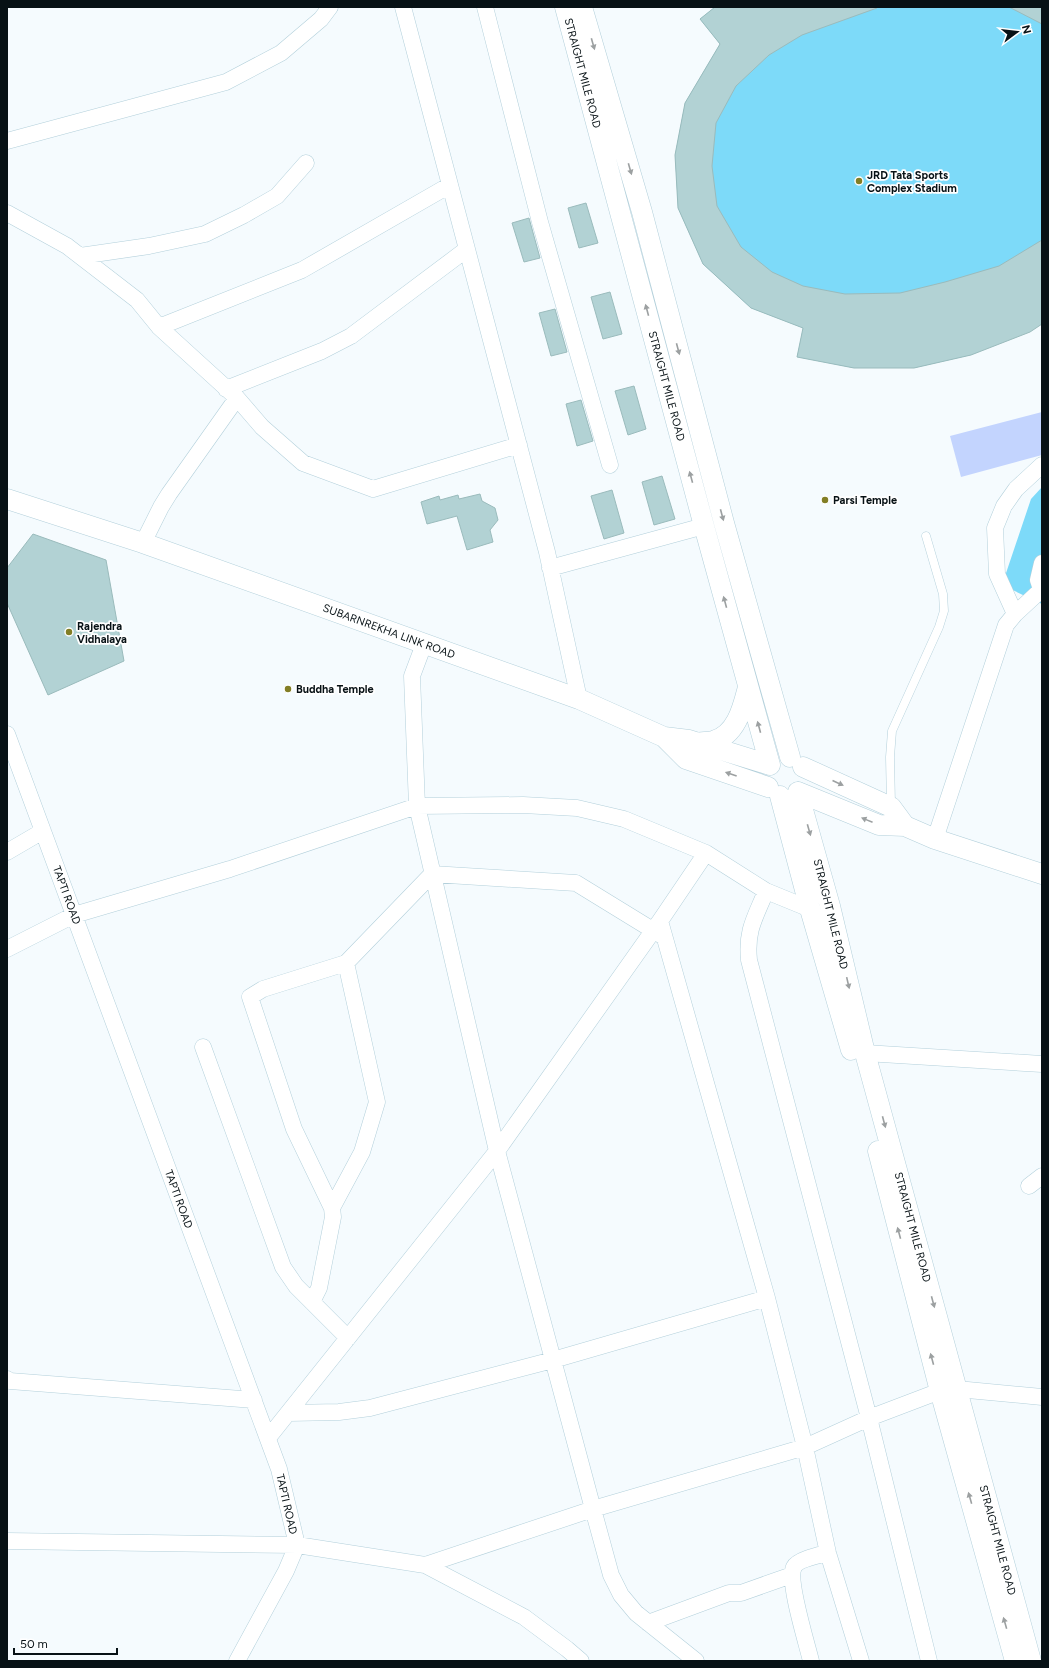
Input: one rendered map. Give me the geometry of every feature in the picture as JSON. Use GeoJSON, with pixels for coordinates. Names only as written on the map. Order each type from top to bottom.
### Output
{"type":"FeatureCollection","features":[{"type":"Feature","properties":{"kind":"street"},"geometry":{"type":"LineString","coordinates":[[7,141],[226,82],[281,53],[321,19],[330,7]]}},
{"type":"Feature","properties":{"kind":"street"},"geometry":{"type":"LineString","coordinates":[[403,7],[519,445],[550,568],[579,699]]}},
{"type":"Feature","properties":{"kind":"street"},"geometry":{"type":"LineString","coordinates":[[485,7],[540,222],[610,465]]}},
{"type":"Feature","properties":{"kind":"street","name":"STRAIGHT MILE ROAD"},"geometry":{"type":"LineString","coordinates":[[565,7],[704,526],[770,765],[766,772],[766,777],[782,792],[830,906],[1015,1661]]}},
{"type":"Feature","properties":{"kind":"street","name":"STRAIGHT MILE ROAD"},"geometry":{"type":"LineString","coordinates":[[582,7],[642,212],[724,523],[796,762],[805,775],[805,782],[782,792]]}},
{"type":"Feature","properties":{"kind":"street"},"geometry":{"type":"LineString","coordinates":[[80,256],[149,246],[205,234],[244,215],[277,196],[306,163]]}},
{"type":"Feature","properties":{"kind":"street"},"geometry":{"type":"LineString","coordinates":[[159,327],[302,270],[450,185]]}},
{"type":"Feature","properties":{"kind":"street"},"geometry":{"type":"LineString","coordinates":[[7,213],[67,246],[137,300],[159,327],[232,394],[262,427],[303,463],[373,489],[519,445]]}},
{"type":"Feature","properties":{"kind":"street"},"geometry":{"type":"LineString","coordinates":[[142,543],[161,507],[232,394],[351,336],[467,249]]}},
{"type":"Feature","properties":{"kind":"street"},"geometry":{"type":"LineString","coordinates":[[1015,614],[998,574],[995,528],[1004,506],[1016,489],[1042,465]]}},
{"type":"Feature","properties":{"kind":"street","name":"SUBARNREKHA LINK ROAD"},"geometry":{"type":"LineString","coordinates":[[7,499],[142,543],[579,699],[664,737],[689,740],[770,765]]}},
{"type":"Feature","properties":{"kind":"street"},"geometry":{"type":"LineString","coordinates":[[550,568],[704,526]]}},
{"type":"Feature","properties":{"kind":"street"},"geometry":{"type":"LineString","coordinates":[[935,839],[1006,625],[1015,614],[1041,591],[1038,580],[1042,563]]}},
{"type":"Feature","properties":{"kind":"street"},"geometry":{"type":"LineString","coordinates":[[424,644],[412,676],[416,806],[497,1151],[592,1509],[611,1575],[621,1595],[636,1613],[696,1661]]}},
{"type":"Feature","properties":{"kind":"street"},"geometry":{"type":"LineString","coordinates":[[697,743],[713,741],[723,737],[732,728],[741,712],[748,687]]}},
{"type":"Feature","properties":{"kind":"street","name":"TAPTI ROAD"},"geometry":{"type":"LineString","coordinates":[[7,734],[279,1469],[296,1545],[286,1571],[237,1661]]}},
{"type":"Feature","properties":{"kind":"street"},"geometry":{"type":"LineString","coordinates":[[664,737],[686,759],[879,825],[905,826],[935,839],[1042,874]]}},
{"type":"Feature","properties":{"kind":"street"},"geometry":{"type":"LineString","coordinates":[[770,765],[777,758],[796,762],[891,807],[905,826]]}},
{"type":"Feature","properties":{"kind":"street","name":"STRAIGHT MILE ROAD"},"geometry":{"type":"LineString","coordinates":[[782,792],[785,818],[810,909],[949,1390],[1031,1661]]}},
{"type":"Feature","properties":{"kind":"street"},"geometry":{"type":"LineString","coordinates":[[7,949],[74,915],[230,869],[416,806],[523,805],[577,808],[624,819],[706,852],[766,891],[810,909]]}},
{"type":"Feature","properties":{"kind":"street"},"geometry":{"type":"LineString","coordinates":[[7,852],[43,831]]}},
{"type":"Feature","properties":{"kind":"street"},"geometry":{"type":"LineString","coordinates":[[268,1438],[497,1151],[659,930],[706,852]]}},
{"type":"Feature","properties":{"kind":"street"},"geometry":{"type":"LineString","coordinates":[[312,1302],[319,1288],[333,1217],[332,1208],[294,1129],[250,997],[263,989],[346,963],[432,874],[576,882],[659,930],[767,1298],[806,1447],[828,1553],[861,1661]]}},
{"type":"Feature","properties":{"kind":"street"},"geometry":{"type":"LineString","coordinates":[[766,891],[750,929],[747,944],[749,960],[869,1418],[929,1661]]}},
{"type":"Feature","properties":{"kind":"street"},"geometry":{"type":"LineString","coordinates":[[332,1208],[362,1152],[377,1102],[346,963]]}},
{"type":"Feature","properties":{"kind":"street"},"geometry":{"type":"LineString","coordinates":[[203,1047],[283,1267],[296,1286],[348,1338]]}},
{"type":"Feature","properties":{"kind":"street"},"geometry":{"type":"LineString","coordinates":[[865,1053],[1042,1064]]}},
{"type":"Feature","properties":{"kind":"street"},"geometry":{"type":"LineString","coordinates":[[1028,1186],[1042,1176]]}},
{"type":"Feature","properties":{"kind":"street"},"geometry":{"type":"LineString","coordinates":[[288,1413],[339,1412],[370,1408],[553,1360],[767,1298]]}},
{"type":"Feature","properties":{"kind":"street"},"geometry":{"type":"LineString","coordinates":[[7,1379],[10,1381],[254,1400]]}},
{"type":"Feature","properties":{"kind":"street"},"geometry":{"type":"LineString","coordinates":[[426,1565],[592,1509],[806,1447],[869,1418],[949,1390],[1042,1397]]}},
{"type":"Feature","properties":{"kind":"street"},"geometry":{"type":"LineString","coordinates":[[7,1541],[296,1545],[426,1565],[524,1617],[581,1661]]}},
{"type":"Feature","properties":{"kind":"street"},"geometry":{"type":"LineString","coordinates":[[811,1661],[793,1589],[792,1575],[794,1566],[801,1561],[828,1553]]}},
{"type":"Feature","properties":{"kind":"street"},"geometry":{"type":"LineString","coordinates":[[648,1623],[729,1593],[740,1593],[792,1575]]}},
{"type":"Feature","properties":{"kind":"lane"},"geometry":{"type":"LineString","coordinates":[[891,807],[890,757],[892,731],[939,627],[944,611],[943,594],[926,536]]}},
{"type":"Feature","properties":{"kind":"shaded area","name":"JRD Tata Sports Complex Stadium"},"geometry":{"type":"Polygon","coordinates":[[[715,7],[1042,7],[1042,324],[971,355],[914,368],[854,368],[797,357],[803,328],[751,308],[703,264],[678,208],[675,155],[685,103],[720,44],[700,19],[715,7]]]}},
{"type":"Feature","properties":{"kind":"shaded area"},"geometry":{"type":"Polygon","coordinates":[[[1042,412],[1042,455],[961,477],[950,436],[1042,412]]]}},
{"type":"Feature","properties":{"kind":"shaded area"},"geometry":{"type":"Polygon","coordinates":[[[1042,487],[1042,604],[1002,585],[1031,499],[1042,487]]]}},
{"type":"Feature","properties":{"kind":"building"},"geometry":{"type":"Polygon","coordinates":[[[715,7],[877,8],[802,35],[769,55],[736,86],[716,123],[712,166],[717,206],[741,247],[772,272],[803,286],[845,294],[900,293],[945,282],[999,266],[1042,240],[1042,324],[1030,332],[971,355],[914,368],[854,368],[797,357],[803,328],[751,308],[703,264],[678,208],[675,155],[685,103],[720,44],[700,19],[715,7]]]}},
{"type":"Feature","properties":{"kind":"building"},"geometry":{"type":"Polygon","coordinates":[[[1009,7],[1042,7],[1042,24],[1009,7]]]}},
{"type":"Feature","properties":{"kind":"building"},"geometry":{"type":"Polygon","coordinates":[[[586,203],[598,243],[579,248],[568,208],[586,203]]]}},
{"type":"Feature","properties":{"kind":"building"},"geometry":{"type":"Polygon","coordinates":[[[529,218],[540,258],[524,262],[512,223],[529,218]]]}},
{"type":"Feature","properties":{"kind":"building"},"geometry":{"type":"Polygon","coordinates":[[[610,292],[622,334],[603,339],[591,297],[610,292]]]}},
{"type":"Feature","properties":{"kind":"building"},"geometry":{"type":"Polygon","coordinates":[[[555,309],[567,352],[551,356],[539,313],[555,309]]]}},
{"type":"Feature","properties":{"kind":"building"},"geometry":{"type":"Polygon","coordinates":[[[634,386],[646,429],[628,435],[615,391],[634,386]]]}},
{"type":"Feature","properties":{"kind":"building"},"geometry":{"type":"Polygon","coordinates":[[[581,400],[593,441],[577,446],[566,404],[581,400]]]}},
{"type":"Feature","properties":{"kind":"building"},"geometry":{"type":"Polygon","coordinates":[[[662,476],[675,519],[654,525],[642,482],[662,476]]]}},
{"type":"Feature","properties":{"kind":"building"},"geometry":{"type":"Polygon","coordinates":[[[612,490],[624,533],[604,539],[591,496],[612,490]]]}},
{"type":"Feature","properties":{"kind":"building"},"geometry":{"type":"Polygon","coordinates":[[[480,494],[482,501],[495,508],[498,520],[490,530],[493,542],[467,550],[457,516],[427,524],[421,502],[439,496],[440,500],[458,495],[459,499],[480,494]]]}},
{"type":"Feature","properties":{"kind":"building","name":"Rajendra Vidhalaya"},"geometry":{"type":"Polygon","coordinates":[[[33,534],[106,560],[124,661],[48,695],[7,603],[7,568],[33,534]]]}},
{"type":"Feature","properties":{"kind":"place","name":"JRD Tata Sports Complex Stadium"},"geometry":{"type":"Point","coordinates":[859,181]}},
{"type":"Feature","properties":{"kind":"place","name":"Parsi Temple"},"geometry":{"type":"Point","coordinates":[825,500]}},
{"type":"Feature","properties":{"kind":"place","name":"Rajendra Vidhalaya"},"geometry":{"type":"Point","coordinates":[69,632]}},
{"type":"Feature","properties":{"kind":"place","name":"Buddha Temple"},"geometry":{"type":"Point","coordinates":[288,689]}}]}
